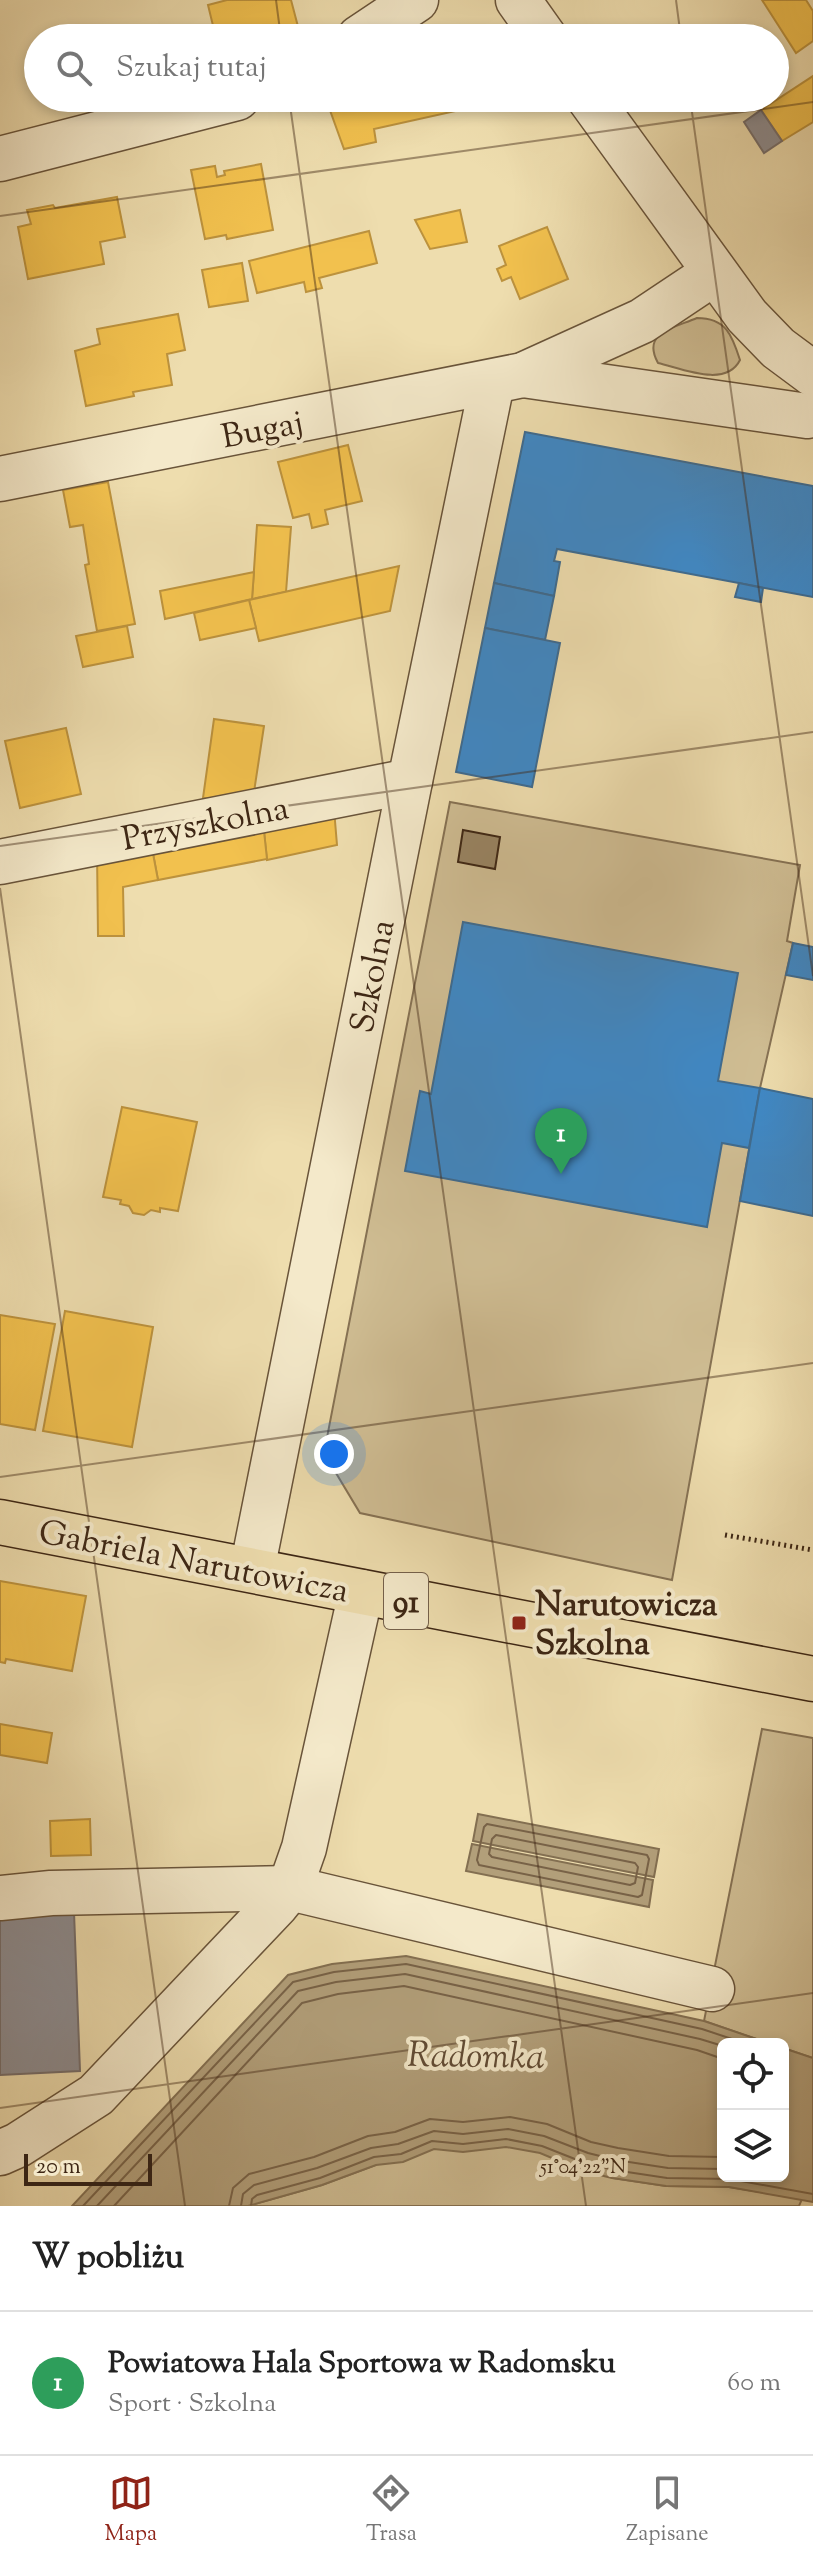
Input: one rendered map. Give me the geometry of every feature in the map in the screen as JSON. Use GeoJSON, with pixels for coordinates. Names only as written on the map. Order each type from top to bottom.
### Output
{"type":"FeatureCollection","features":[{"type":"Feature","properties":{"kind":"main road","name":"Gabriela Narutowicza"},"geometry":{"type":"LineString","coordinates":[[0,1522],[813,1679]]}},
{"type":"Feature","properties":{"kind":"street"},"geometry":{"type":"LineString","coordinates":[[380,24],[416,0]]}},
{"type":"Feature","properties":{"kind":"street"},"geometry":{"type":"LineString","coordinates":[[518,0],[535,24]]}},
{"type":"Feature","properties":{"kind":"street"},"geometry":{"type":"LineString","coordinates":[[0,159],[183,112]]}},
{"type":"Feature","properties":{"kind":"street"},"geometry":{"type":"LineString","coordinates":[[599,112],[747,316],[768,338],[813,374]]}},
{"type":"Feature","properties":{"kind":"street","name":"Bugaj"},"geometry":{"type":"LineString","coordinates":[[0,479],[508,379],[642,321],[714,273]]}},
{"type":"Feature","properties":{"kind":"street","name":"Bugaj"},"geometry":{"type":"LineString","coordinates":[[508,379],[813,415]]}},
{"type":"Feature","properties":{"kind":"street","name":"Szkolna"},"geometry":{"type":"LineString","coordinates":[[252,1570],[410,781],[508,379]]}},
{"type":"Feature","properties":{"kind":"street","name":"Przyszkolna"},"geometry":{"type":"LineString","coordinates":[[0,862],[410,781]]}},
{"type":"Feature","properties":{"kind":"street"},"geometry":{"type":"LineString","coordinates":[[0,2153],[18,2145],[96,2095],[290,1888],[304,1848],[361,1592]]}},
{"type":"Feature","properties":{"kind":"street"},"geometry":{"type":"LineString","coordinates":[[0,1898],[80,1892],[290,1888],[712,1989]]}},
{"type":"Feature","properties":{"kind":"path"},"geometry":{"type":"LineString","coordinates":[[725,1535],[813,1550]]}},
{"type":"Feature","properties":{"kind":"shaded area"},"geometry":{"type":"Polygon","coordinates":[[[697,318],[721,325],[734,343],[740,360],[725,373],[703,374],[658,363],[654,353],[657,338],[670,328],[697,318]]]}},
{"type":"Feature","properties":{"kind":"shaded area"},"geometry":{"type":"Polygon","coordinates":[[[450,802],[800,865],[787,941],[793,943],[760,1088],[672,1580],[360,1513],[324,1453],[450,802]]]}},
{"type":"Feature","properties":{"kind":"shaded area"},"geometry":{"type":"Polygon","coordinates":[[[762,1729],[813,1738],[813,2058],[789,2050],[789,2038],[754,2038],[704,2021],[762,1729]]]}},
{"type":"Feature","properties":{"kind":"shaded area"},"geometry":{"type":"Polygon","coordinates":[[[430,2108],[613,2178],[666,2186],[729,2187],[802,2199],[799,2206],[248,2206],[322,2185],[376,2165],[430,2108]]]}},
{"type":"Feature","properties":{"kind":"water"},"geometry":{"type":"Polygon","coordinates":[[[478,1814],[659,1849],[654,1877],[473,1841],[478,1814]]]}},
{"type":"Feature","properties":{"kind":"water"},"geometry":{"type":"Polygon","coordinates":[[[472,1844],[653,1880],[649,1907],[466,1871],[472,1844]]]}},
{"type":"Feature","properties":{"kind":"water","name":"Radomka"},"geometry":{"type":"Polygon","coordinates":[[[406,1956],[704,2021],[754,2038],[717,2038],[717,2182],[789,2182],[789,2050],[813,2058],[813,2202],[729,2187],[666,2186],[612,2178],[583,2171],[540,2153],[506,2147],[463,2152],[434,2149],[403,2162],[376,2165],[322,2185],[248,2206],[72,2206],[288,1975],[332,1964],[406,1956]]]}},
{"type":"Feature","properties":{"kind":"building: Mieszkania"},"geometry":{"type":"Polygon","coordinates":[[[227,0],[291,0],[297,24],[213,24],[208,5],[227,0]]]}},
{"type":"Feature","properties":{"kind":"building: Mieszkania"},"geometry":{"type":"Polygon","coordinates":[[[762,0],[806,0],[813,11],[813,41],[796,53],[789,42],[789,24],[777,24],[762,0]]]}},
{"type":"Feature","properties":{"kind":"building: Mieszkania"},"geometry":{"type":"Polygon","coordinates":[[[813,76],[813,122],[782,141],[762,112],[789,112],[789,92],[813,76]]]}},
{"type":"Feature","properties":{"kind":"building: Mieszkania"},"geometry":{"type":"Polygon","coordinates":[[[331,112],[451,112],[374,129],[376,142],[344,149],[331,112]]]}},
{"type":"Feature","properties":{"kind":"building: Mieszkania"},"geometry":{"type":"Polygon","coordinates":[[[261,164],[273,230],[227,239],[226,235],[205,239],[191,170],[215,166],[217,177],[225,175],[224,171],[261,164]]]}},
{"type":"Feature","properties":{"kind":"building: Mieszkania"},"geometry":{"type":"Polygon","coordinates":[[[117,197],[125,237],[100,242],[104,264],[28,279],[18,227],[31,224],[27,210],[117,197]]]}},
{"type":"Feature","properties":{"kind":"building: Mieszkania"},"geometry":{"type":"Polygon","coordinates":[[[460,210],[467,242],[430,249],[415,220],[460,210]]]}},
{"type":"Feature","properties":{"kind":"building: Mieszkania"},"geometry":{"type":"Polygon","coordinates":[[[547,227],[568,279],[520,299],[511,277],[502,281],[497,269],[506,265],[499,246],[547,227]]]}},
{"type":"Feature","properties":{"kind":"building: Mieszkania"},"geometry":{"type":"Polygon","coordinates":[[[369,231],[377,263],[319,278],[322,288],[306,292],[304,282],[257,293],[249,261],[369,231]]]}},
{"type":"Feature","properties":{"kind":"building: Mieszkania"},"geometry":{"type":"Polygon","coordinates":[[[242,263],[248,301],[209,307],[202,270],[242,263]]]}},
{"type":"Feature","properties":{"kind":"building: Mieszkania"},"geometry":{"type":"Polygon","coordinates":[[[178,314],[185,350],[167,354],[172,385],[133,392],[134,396],[86,406],[75,351],[100,344],[97,329],[178,314]]]}},
{"type":"Feature","properties":{"kind":"building: Mieszkania"},"geometry":{"type":"Polygon","coordinates":[[[348,445],[362,501],[325,510],[328,524],[312,528],[309,514],[293,518],[278,462],[348,445]]]}},
{"type":"Feature","properties":{"kind":"building: Mieszkania"},"geometry":{"type":"Polygon","coordinates":[[[108,482],[135,624],[97,631],[85,565],[89,564],[83,525],[70,527],[63,490],[108,482]]]}},
{"type":"Feature","properties":{"kind":"building: Mieszkania"},"geometry":{"type":"Polygon","coordinates":[[[257,525],[291,527],[286,592],[252,599],[257,525]]]}},
{"type":"Feature","properties":{"kind":"building: Mieszkania"},"geometry":{"type":"Polygon","coordinates":[[[399,566],[390,611],[259,641],[249,600],[399,566]]]}},
{"type":"Feature","properties":{"kind":"building: Mieszkania"},"geometry":{"type":"Polygon","coordinates":[[[254,572],[252,599],[165,619],[160,591],[254,572]]]}},
{"type":"Feature","properties":{"kind":"building: Mieszkania"},"geometry":{"type":"Polygon","coordinates":[[[249,600],[256,628],[200,640],[194,613],[249,600]]]}},
{"type":"Feature","properties":{"kind":"building: Mieszkania"},"geometry":{"type":"Polygon","coordinates":[[[127,626],[133,657],[83,667],[76,636],[127,626]]]}},
{"type":"Feature","properties":{"kind":"building: Mieszkania"},"geometry":{"type":"Polygon","coordinates":[[[214,719],[264,726],[252,805],[203,798],[214,719]]]}},
{"type":"Feature","properties":{"kind":"building: Mieszkania"},"geometry":{"type":"Polygon","coordinates":[[[66,728],[81,794],[20,808],[5,741],[66,728]]]}},
{"type":"Feature","properties":{"kind":"building: Mieszkania"},"geometry":{"type":"Polygon","coordinates":[[[334,809],[337,845],[267,860],[263,822],[334,809]]]}},
{"type":"Feature","properties":{"kind":"building: Mieszkania"},"geometry":{"type":"Polygon","coordinates":[[[263,822],[267,859],[158,880],[151,843],[263,822]]]}},
{"type":"Feature","properties":{"kind":"building: Mieszkania"},"geometry":{"type":"Polygon","coordinates":[[[151,843],[158,880],[123,887],[124,936],[98,936],[97,852],[151,843]]]}},
{"type":"Feature","properties":{"kind":"building: Mieszkania"},"geometry":{"type":"Polygon","coordinates":[[[122,1107],[197,1122],[178,1211],[160,1208],[160,1212],[151,1210],[144,1215],[133,1213],[129,1206],[120,1204],[121,1200],[103,1197],[122,1107]]]}},
{"type":"Feature","properties":{"kind":"building: Mieszkania"},"geometry":{"type":"Polygon","coordinates":[[[65,1311],[153,1327],[132,1447],[43,1431],[65,1311]]]}},
{"type":"Feature","properties":{"kind":"building: Mieszkania"},"geometry":{"type":"Polygon","coordinates":[[[0,1315],[55,1324],[35,1430],[0,1424],[0,1315]]]}},
{"type":"Feature","properties":{"kind":"building: Mieszkania"},"geometry":{"type":"Polygon","coordinates":[[[0,1581],[86,1596],[72,1671],[6,1659],[5,1663],[0,1662],[0,1581]]]}},
{"type":"Feature","properties":{"kind":"building: Mieszkania"},"geometry":{"type":"Polygon","coordinates":[[[0,1724],[52,1733],[47,1763],[0,1755],[0,1724]]]}},
{"type":"Feature","properties":{"kind":"building: Mieszkania"},"geometry":{"type":"Polygon","coordinates":[[[90,1819],[91,1855],[51,1856],[50,1821],[90,1819]]]}},
{"type":"Feature","properties":{"kind":"building: Szkoły"},"geometry":{"type":"Polygon","coordinates":[[[525,432],[813,486],[813,597],[557,549],[554,561],[560,562],[554,596],[494,583],[525,432]]]}},
{"type":"Feature","properties":{"kind":"building: Szkoły"},"geometry":{"type":"Polygon","coordinates":[[[494,583],[554,596],[545,640],[485,628],[494,583]]]}},
{"type":"Feature","properties":{"kind":"building: Szkoły"},"geometry":{"type":"Polygon","coordinates":[[[739,583],[763,588],[761,602],[735,597],[739,583]]]}},
{"type":"Feature","properties":{"kind":"building: Szkoły"},"geometry":{"type":"Polygon","coordinates":[[[485,628],[560,643],[532,787],[456,772],[485,628]]]}},
{"type":"Feature","properties":{"kind":"building: Szkoły"},"geometry":{"type":"Polygon","coordinates":[[[463,922],[738,973],[718,1081],[760,1088],[749,1148],[722,1143],[707,1227],[405,1171],[420,1091],[431,1094],[463,922]]]}},
{"type":"Feature","properties":{"kind":"building: Szkoły"},"geometry":{"type":"Polygon","coordinates":[[[793,943],[813,947],[813,980],[786,975],[793,943]]]}},
{"type":"Feature","properties":{"kind":"building: Szkoły"},"geometry":{"type":"Polygon","coordinates":[[[760,1088],[813,1099],[813,1216],[740,1201],[760,1088]]]}},
{"type":"Feature","properties":{"kind":"building: Przemysł"},"geometry":{"type":"Polygon","coordinates":[[[762,112],[782,141],[764,153],[744,122],[762,112]]]}},
{"type":"Feature","properties":{"kind":"building: Przemysł"},"geometry":{"type":"Polygon","coordinates":[[[74,1912],[80,2071],[0,2075],[0,1915],[74,1912]]]}},
{"type":"Feature","properties":{"kind":"building: Inne"},"geometry":{"type":"Polygon","coordinates":[[[463,830],[500,837],[495,869],[458,862],[463,830]]]}},
{"type":"Feature","properties":{"kind":"place","name":"Powiatowa Hala Sportowa w Radomsku"},"geometry":{"type":"Point","coordinates":[561,1174]}},
{"type":"Feature","properties":{"kind":"place","name":"Narutowicza Szkolna"},"geometry":{"type":"Point","coordinates":[519,1623]}}]}
